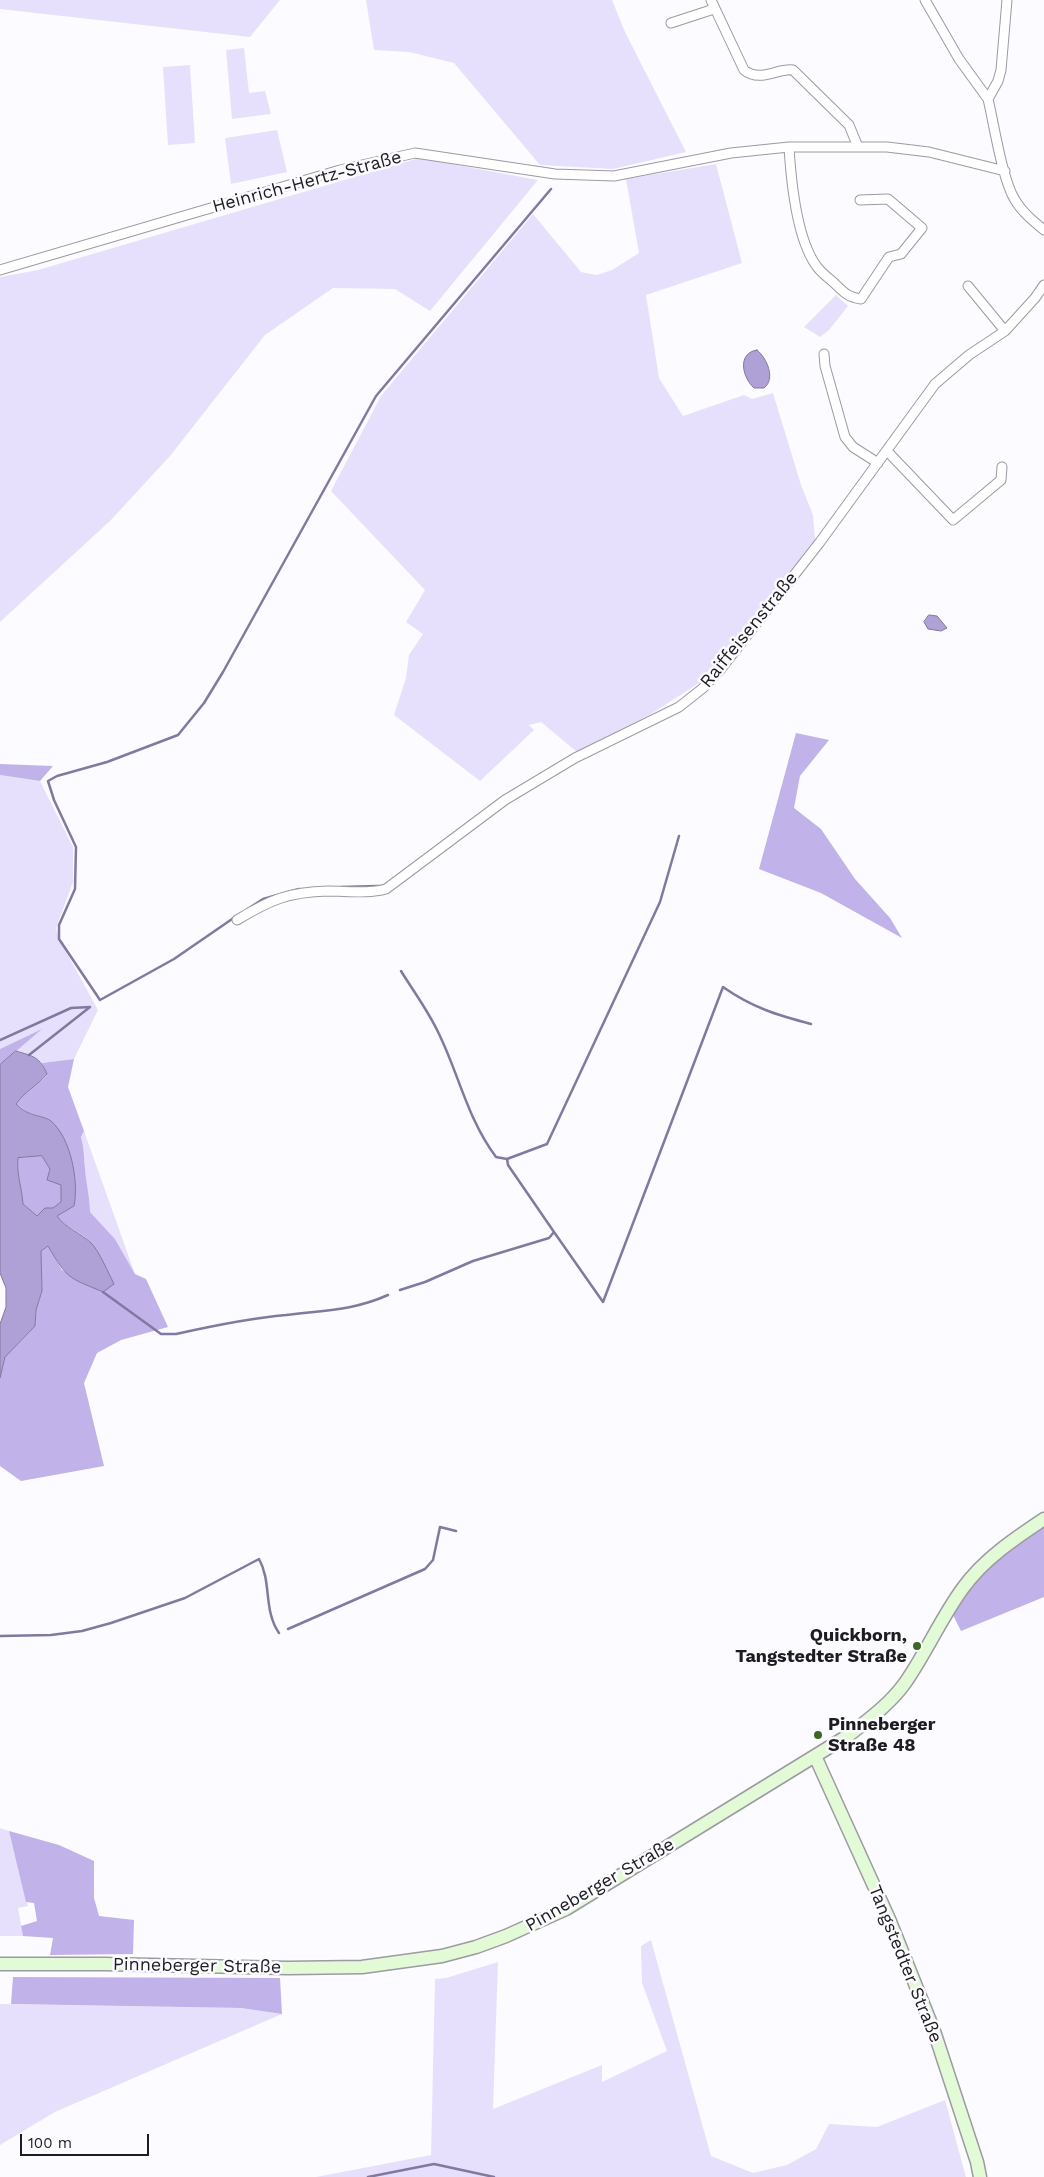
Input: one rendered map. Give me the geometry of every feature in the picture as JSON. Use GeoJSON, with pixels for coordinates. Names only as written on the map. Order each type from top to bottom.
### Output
{"type":"FeatureCollection","features":[{"type":"Feature","properties":{"kind":"main road","name":"Pinneberger Straße"},"geometry":{"type":"LineString","coordinates":[[0,1964],[370,1966],[442,1956],[506,1936],[566,1909],[849,1735],[880,1711],[908,1678],[963,1587],[986,1561],[1016,1537],[1044,1519]]}},
{"type":"Feature","properties":{"kind":"main road","name":"Tangstedter Straße"},"geometry":{"type":"LineString","coordinates":[[815,1756],[889,1919],[934,2031],[977,2162],[980,2177]]}},
{"type":"Feature","properties":{"kind":"street"},"geometry":{"type":"LineString","coordinates":[[711,0],[714,10],[744,70],[758,76],[793,70],[849,125],[858,147]]}},
{"type":"Feature","properties":{"kind":"street"},"geometry":{"type":"LineString","coordinates":[[925,0],[959,59],[988,99],[1005,172],[1014,199],[1030,219],[1044,230]]}},
{"type":"Feature","properties":{"kind":"street"},"geometry":{"type":"LineString","coordinates":[[988,99],[998,81],[1001,70],[1007,0]]}},
{"type":"Feature","properties":{"kind":"street"},"geometry":{"type":"LineString","coordinates":[[671,23],[714,10]]}},
{"type":"Feature","properties":{"kind":"street","name":"Heinrich-Hertz-Straße"},"geometry":{"type":"LineString","coordinates":[[0,270],[340,170],[415,153],[555,174],[614,176],[731,152],[789,148],[887,147],[929,152],[1005,172]]}},
{"type":"Feature","properties":{"kind":"street"},"geometry":{"type":"LineString","coordinates":[[789,148],[794,191],[803,237],[808,252],[818,268],[849,297],[861,299],[889,257],[901,254],[922,228],[888,199],[860,200]]}},
{"type":"Feature","properties":{"kind":"street","name":"Raiffeisenstraße"},"geometry":{"type":"LineString","coordinates":[[236,920],[263,904],[286,895],[326,891],[376,892],[386,888],[505,800],[575,758],[679,707],[703,688],[720,670],[820,542],[935,384],[969,355],[1005,332],[1044,285]]}},
{"type":"Feature","properties":{"kind":"street"},"geometry":{"type":"LineString","coordinates":[[968,286],[1005,332]]}},
{"type":"Feature","properties":{"kind":"street"},"geometry":{"type":"LineString","coordinates":[[824,354],[825,366],[844,437],[853,447],[878,463]]}},
{"type":"Feature","properties":{"kind":"street"},"geometry":{"type":"LineString","coordinates":[[887,451],[953,520],[1000,480],[1002,467]]}},
{"type":"Feature","properties":{"kind":"shaded area"},"geometry":{"type":"Polygon","coordinates":[[[0,0],[280,0],[250,37],[0,9],[0,0]]]}},
{"type":"Feature","properties":{"kind":"shaded area"},"geometry":{"type":"Polygon","coordinates":[[[366,0],[612,0],[625,32],[686,152],[613,169],[540,165],[454,63],[409,52],[374,50],[366,0]]]}},
{"type":"Feature","properties":{"kind":"shaded area"},"geometry":{"type":"Polygon","coordinates":[[[244,48],[249,93],[265,91],[271,114],[232,119],[226,50],[244,48]]]}},
{"type":"Feature","properties":{"kind":"shaded area"},"geometry":{"type":"Polygon","coordinates":[[[190,65],[195,143],[168,145],[163,67],[190,65]]]}},
{"type":"Feature","properties":{"kind":"shaded area"},"geometry":{"type":"Polygon","coordinates":[[[277,130],[287,172],[231,184],[225,138],[277,130]]]}},
{"type":"Feature","properties":{"kind":"shaded area"},"geometry":{"type":"Polygon","coordinates":[[[419,158],[538,180],[430,311],[395,289],[333,288],[265,335],[170,456],[110,521],[0,622],[0,277],[38,270],[419,158]]]}},
{"type":"Feature","properties":{"kind":"shaded area"},"geometry":{"type":"Polygon","coordinates":[[[716,164],[742,263],[646,295],[659,378],[683,416],[744,395],[752,399],[773,393],[801,485],[813,515],[815,540],[702,681],[651,714],[577,752],[541,722],[529,725],[534,730],[480,781],[394,715],[406,678],[409,655],[423,634],[406,622],[425,590],[331,491],[381,396],[533,214],[581,272],[597,275],[612,270],[639,253],[626,179],[716,164]]]}},
{"type":"Feature","properties":{"kind":"shaded area"},"geometry":{"type":"Polygon","coordinates":[[[836,295],[848,306],[829,330],[820,337],[804,327],[836,295]]]}},
{"type":"Feature","properties":{"kind":"shaded area"},"geometry":{"type":"Polygon","coordinates":[[[757,350],[767,363],[770,374],[768,384],[764,388],[754,388],[744,372],[746,356],[757,350]]]}},
{"type":"Feature","properties":{"kind":"shaded area"},"geometry":{"type":"Polygon","coordinates":[[[929,615],[937,616],[947,628],[941,631],[928,629],[924,622],[929,615]]]}},
{"type":"Feature","properties":{"kind":"shaded area"},"geometry":{"type":"Polygon","coordinates":[[[796,733],[829,740],[800,776],[794,808],[821,829],[855,879],[890,918],[902,938],[821,893],[759,869],[796,733]]]}},
{"type":"Feature","properties":{"kind":"shaded area"},"geometry":{"type":"Polygon","coordinates":[[[0,764],[53,766],[40,781],[0,775],[0,764]]]}},
{"type":"Feature","properties":{"kind":"shaded area"},"geometry":{"type":"Polygon","coordinates":[[[0,775],[40,781],[73,847],[73,882],[56,928],[59,939],[98,1010],[74,1059],[42,1063],[29,1055],[16,1051],[40,1030],[0,1049],[0,775]]]}},
{"type":"Feature","properties":{"kind":"shaded area"},"geometry":{"type":"Polygon","coordinates":[[[42,1029],[0,1065],[0,1049],[42,1029]]]}},
{"type":"Feature","properties":{"kind":"shaded area"},"geometry":{"type":"Polygon","coordinates":[[[16,1051],[35,1058],[42,1064],[47,1074],[16,1104],[31,1114],[51,1121],[64,1138],[72,1161],[75,1196],[74,1206],[57,1216],[64,1224],[87,1239],[94,1246],[114,1284],[103,1292],[75,1280],[65,1272],[48,1246],[41,1251],[42,1291],[36,1310],[35,1326],[5,1357],[0,1378],[0,1324],[6,1307],[6,1288],[0,1273],[0,1065],[16,1051]],[[42,1156],[18,1158],[23,1204],[37,1216],[45,1208],[53,1208],[61,1202],[61,1185],[47,1180],[50,1169],[42,1156]]]}},
{"type":"Feature","properties":{"kind":"shaded area"},"geometry":{"type":"Polygon","coordinates":[[[74,1059],[68,1087],[84,1131],[81,1137],[90,1212],[115,1239],[135,1274],[146,1279],[168,1327],[121,1340],[97,1353],[84,1383],[104,1466],[21,1481],[0,1466],[0,1378],[5,1357],[35,1326],[36,1310],[42,1291],[41,1251],[48,1246],[62,1270],[102,1292],[101,1266],[96,1251],[87,1239],[64,1224],[57,1216],[74,1206],[51,1121],[27,1112],[16,1104],[47,1075],[42,1063],[74,1059]]]}},
{"type":"Feature","properties":{"kind":"shaded area"},"geometry":{"type":"Polygon","coordinates":[[[84,1131],[135,1274],[115,1239],[90,1212],[81,1137],[84,1131]]]}},
{"type":"Feature","properties":{"kind":"shaded area"},"geometry":{"type":"Polygon","coordinates":[[[42,1156],[61,1185],[61,1202],[53,1208],[45,1208],[37,1216],[23,1204],[18,1158],[42,1156]]]}},
{"type":"Feature","properties":{"kind":"shaded area"},"geometry":{"type":"Polygon","coordinates":[[[1044,1524],[1044,1597],[961,1631],[953,1615],[980,1574],[1044,1524]]]}},
{"type":"Feature","properties":{"kind":"shaded area"},"geometry":{"type":"Polygon","coordinates":[[[0,1828],[9,1831],[28,1906],[18,1908],[23,1936],[0,1936],[0,1828]]]}},
{"type":"Feature","properties":{"kind":"shaded area"},"geometry":{"type":"Polygon","coordinates":[[[9,1831],[59,1845],[94,1861],[94,1898],[99,1916],[134,1920],[133,1954],[50,1955],[53,1938],[23,1936],[21,1926],[37,1921],[34,1903],[26,1902],[9,1831]]]}},
{"type":"Feature","properties":{"kind":"shaded area"},"geometry":{"type":"Polygon","coordinates":[[[651,1940],[711,2156],[753,2173],[787,2165],[816,2149],[829,2124],[877,2127],[945,2100],[966,2177],[316,2177],[431,2155],[435,1979],[446,1978],[498,1962],[493,2109],[602,2065],[602,2082],[667,2051],[642,1983],[641,1946],[651,1940]]]}},
{"type":"Feature","properties":{"kind":"shaded area"},"geometry":{"type":"Polygon","coordinates":[[[13,1977],[280,1978],[282,2014],[241,2008],[11,2004],[13,1977]]]}},
{"type":"Feature","properties":{"kind":"shaded area"},"geometry":{"type":"Polygon","coordinates":[[[0,2004],[241,2008],[282,2014],[55,2112],[0,2145],[0,2004]]]}},
{"type":"Feature","properties":{"kind":"waterway"},"geometry":{"type":"LineString","coordinates":[[235,917],[174,959],[100,1000],[59,939],[59,925],[75,889],[76,847],[54,800],[48,781],[57,776],[107,762],[178,735],[204,703],[223,672],[376,396],[551,189]]}},
{"type":"Feature","properties":{"kind":"waterway"},"geometry":{"type":"LineString","coordinates":[[554,1232],[508,1165],[507,1159],[547,1144],[660,902],[679,836]]}},
{"type":"Feature","properties":{"kind":"waterway"},"geometry":{"type":"LineString","coordinates":[[341,887],[378,886]]}},
{"type":"Feature","properties":{"kind":"waterway"},"geometry":{"type":"LineString","coordinates":[[246,910],[263,899],[299,889]]}},
{"type":"Feature","properties":{"kind":"waterway"},"geometry":{"type":"LineString","coordinates":[[401,971],[435,1026],[471,1113],[486,1143],[496,1157],[507,1159]]}},
{"type":"Feature","properties":{"kind":"waterway"},"geometry":{"type":"LineString","coordinates":[[400,1290],[425,1282],[473,1261],[549,1238],[554,1232],[603,1302],[723,987],[766,1010],[811,1024]]}},
{"type":"Feature","properties":{"kind":"waterway"},"geometry":{"type":"LineString","coordinates":[[0,1040],[71,1008],[90,1007]]}},
{"type":"Feature","properties":{"kind":"waterway"},"geometry":{"type":"LineString","coordinates":[[29,1055],[90,1007]]}},
{"type":"Feature","properties":{"kind":"waterway"},"geometry":{"type":"LineString","coordinates":[[103,1292],[161,1334],[176,1334],[245,1320],[350,1307],[388,1295]]}},
{"type":"Feature","properties":{"kind":"waterway"},"geometry":{"type":"LineString","coordinates":[[288,1629],[425,1569],[433,1560],[440,1527],[456,1531]]}},
{"type":"Feature","properties":{"kind":"waterway"},"geometry":{"type":"LineString","coordinates":[[0,1636],[51,1635],[82,1631],[111,1623],[185,1598],[259,1559],[265,1577],[271,1615],[279,1633]]}},
{"type":"Feature","properties":{"kind":"waterway"},"geometry":{"type":"LineString","coordinates":[[368,2177],[434,2164],[494,2177]]}},
{"type":"Feature","properties":{"kind":"place","name":"Quickborn, Tangstedter Straße"},"geometry":{"type":"Point","coordinates":[917,1646]}},
{"type":"Feature","properties":{"kind":"place","name":"Pinneberger Straße 48"},"geometry":{"type":"Point","coordinates":[818,1735]}}]}
